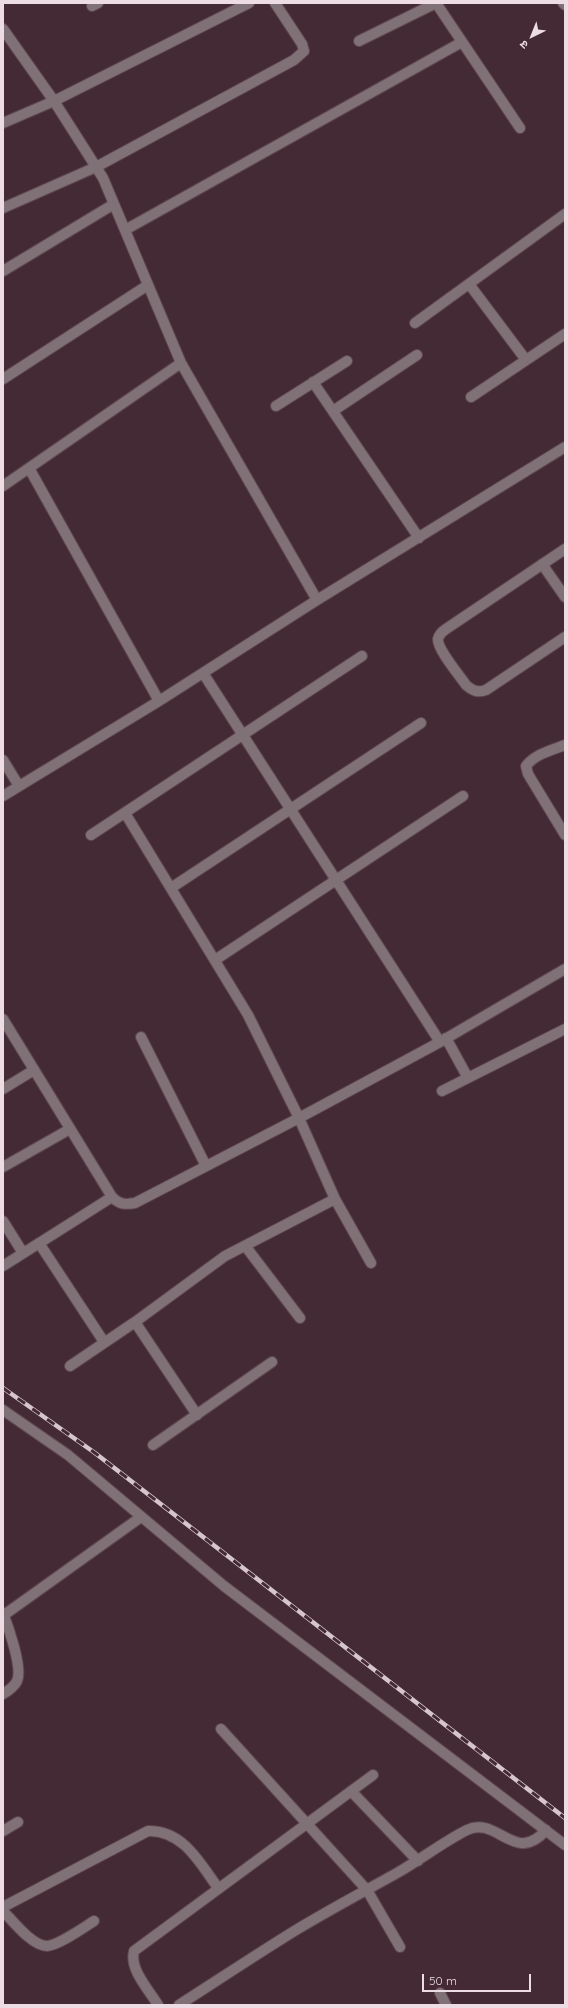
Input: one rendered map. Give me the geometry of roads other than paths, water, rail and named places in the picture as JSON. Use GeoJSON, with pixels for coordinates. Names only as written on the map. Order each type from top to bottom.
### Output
{"type":"FeatureCollection","features":[{"type":"Feature","properties":{"kind":"street"},"geometry":{"type":"LineString","coordinates":[[3,123],[54,101],[249,3]]}},
{"type":"Feature","properties":{"kind":"street"},"geometry":{"type":"LineString","coordinates":[[3,208],[96,167],[301,55],[304,51],[302,44],[275,3]]}},
{"type":"Feature","properties":{"kind":"street"},"geometry":{"type":"LineString","coordinates":[[359,41],[436,3],[520,128]]}},
{"type":"Feature","properties":{"kind":"street"},"geometry":{"type":"LineString","coordinates":[[4,32],[54,101],[103,178],[181,363],[317,600]]}},
{"type":"Feature","properties":{"kind":"street"},"geometry":{"type":"LineString","coordinates":[[125,230],[462,42]]}},
{"type":"Feature","properties":{"kind":"street"},"geometry":{"type":"LineString","coordinates":[[3,271],[114,204]]}},
{"type":"Feature","properties":{"kind":"street"},"geometry":{"type":"LineString","coordinates":[[415,323],[565,214]]}},
{"type":"Feature","properties":{"kind":"street"},"geometry":{"type":"LineString","coordinates":[[469,284],[526,360]]}},
{"type":"Feature","properties":{"kind":"street"},"geometry":{"type":"LineString","coordinates":[[3,380],[148,285]]}},
{"type":"Feature","properties":{"kind":"street"},"geometry":{"type":"LineString","coordinates":[[471,397],[565,334]]}},
{"type":"Feature","properties":{"kind":"street"},"geometry":{"type":"LineString","coordinates":[[333,411],[417,355]]}},
{"type":"Feature","properties":{"kind":"street"},"geometry":{"type":"LineString","coordinates":[[276,406],[347,361]]}},
{"type":"Feature","properties":{"kind":"street"},"geometry":{"type":"LineString","coordinates":[[3,486],[181,363]]}},
{"type":"Feature","properties":{"kind":"street"},"geometry":{"type":"LineString","coordinates":[[313,382],[419,538]]}},
{"type":"Feature","properties":{"kind":"street"},"geometry":{"type":"LineString","coordinates":[[3,796],[159,701],[317,600],[565,447]]}},
{"type":"Feature","properties":{"kind":"street"},"geometry":{"type":"LineString","coordinates":[[29,468],[159,701]]}},
{"type":"Feature","properties":{"kind":"street"},"geometry":{"type":"LineString","coordinates":[[565,549],[446,629],[440,634],[438,639],[441,648],[466,685],[471,690],[479,692],[486,690],[565,637]]}},
{"type":"Feature","properties":{"kind":"street"},"geometry":{"type":"LineString","coordinates":[[542,564],[565,597]]}},
{"type":"Feature","properties":{"kind":"street"},"geometry":{"type":"LineString","coordinates":[[91,835],[362,656]]}},
{"type":"Feature","properties":{"kind":"street"},"geometry":{"type":"LineString","coordinates":[[203,673],[336,880],[468,1078]]}},
{"type":"Feature","properties":{"kind":"street"},"geometry":{"type":"LineString","coordinates":[[171,888],[421,723]]}},
{"type":"Feature","properties":{"kind":"street"},"geometry":{"type":"LineString","coordinates":[[565,745],[530,760],[526,766],[528,774],[565,835]]}},
{"type":"Feature","properties":{"kind":"street"},"geometry":{"type":"LineString","coordinates":[[3,760],[19,786]]}},
{"type":"Feature","properties":{"kind":"street"},"geometry":{"type":"LineString","coordinates":[[215,960],[463,796]]}},
{"type":"Feature","properties":{"kind":"street"},"geometry":{"type":"LineString","coordinates":[[125,813],[248,1015],[299,1118],[335,1199],[370,1263]]}},
{"type":"Feature","properties":{"kind":"street"},"geometry":{"type":"LineString","coordinates":[[3,1019],[112,1197],[118,1203],[126,1205],[135,1203],[299,1118],[443,1040],[565,970]]}},
{"type":"Feature","properties":{"kind":"street"},"geometry":{"type":"LineString","coordinates":[[442,1091],[565,1029]]}},
{"type":"Feature","properties":{"kind":"street"},"geometry":{"type":"LineString","coordinates":[[141,1037],[206,1166]]}},
{"type":"Feature","properties":{"kind":"street"},"geometry":{"type":"LineString","coordinates":[[3,1089],[34,1070]]}},
{"type":"Feature","properties":{"kind":"street"},"geometry":{"type":"LineString","coordinates":[[3,1167],[70,1129]]}},
{"type":"Feature","properties":{"kind":"street"},"geometry":{"type":"LineString","coordinates":[[3,1266],[112,1197]]}},
{"type":"Feature","properties":{"kind":"street"},"geometry":{"type":"LineString","coordinates":[[70,1366],[135,1322],[225,1256],[246,1247],[335,1199]]}},
{"type":"Feature","properties":{"kind":"street"},"geometry":{"type":"LineString","coordinates":[[3,1221],[23,1253]]}},
{"type":"Feature","properties":{"kind":"street"},"geometry":{"type":"LineString","coordinates":[[39,1243],[104,1342]]}},
{"type":"Feature","properties":{"kind":"street"},"geometry":{"type":"LineString","coordinates":[[246,1247],[300,1318]]}},
{"type":"Feature","properties":{"kind":"street"},"geometry":{"type":"LineString","coordinates":[[135,1322],[197,1415]]}},
{"type":"Feature","properties":{"kind":"street"},"geometry":{"type":"LineString","coordinates":[[153,1445],[272,1362]]}},
{"type":"Feature","properties":{"kind":"street"},"geometry":{"type":"LineString","coordinates":[[3,1410],[68,1456],[224,1586],[565,1845]]}},
{"type":"Feature","properties":{"kind":"street"},"geometry":{"type":"LineString","coordinates":[[3,1694],[17,1682],[19,1674],[10,1634],[3,1614],[141,1517]]}},
{"type":"Feature","properties":{"kind":"street"},"geometry":{"type":"LineString","coordinates":[[221,1729],[367,1890],[400,1947]]}},
{"type":"Feature","properties":{"kind":"street"},"geometry":{"type":"LineString","coordinates":[[158,2005],[134,1966],[132,1959],[134,1951],[373,1775]]}},
{"type":"Feature","properties":{"kind":"street"},"geometry":{"type":"LineString","coordinates":[[351,1791],[418,1861]]}},
{"type":"Feature","properties":{"kind":"street"},"geometry":{"type":"LineString","coordinates":[[3,1831],[18,1822]]}},
{"type":"Feature","properties":{"kind":"street"},"geometry":{"type":"LineString","coordinates":[[179,2005],[297,1929],[418,1861],[468,1830],[479,1827],[518,1844],[527,1844],[540,1837],[546,1830]]}},
{"type":"Feature","properties":{"kind":"street"},"geometry":{"type":"LineString","coordinates":[[3,1908],[148,1832],[160,1831],[173,1836],[188,1847],[218,1888]]}},
{"type":"Feature","properties":{"kind":"street"},"geometry":{"type":"LineString","coordinates":[[3,1911],[31,1940],[46,1946],[55,1943],[94,1922]]}},
{"type":"Feature","properties":{"kind":"street"},"geometry":{"type":"LineString","coordinates":[[440,1993],[446,2005]]}},
{"type":"Feature","properties":{"kind":"railway"},"geometry":{"type":"LineString","coordinates":[[3,1388],[95,1453],[565,1818]]}}]}
